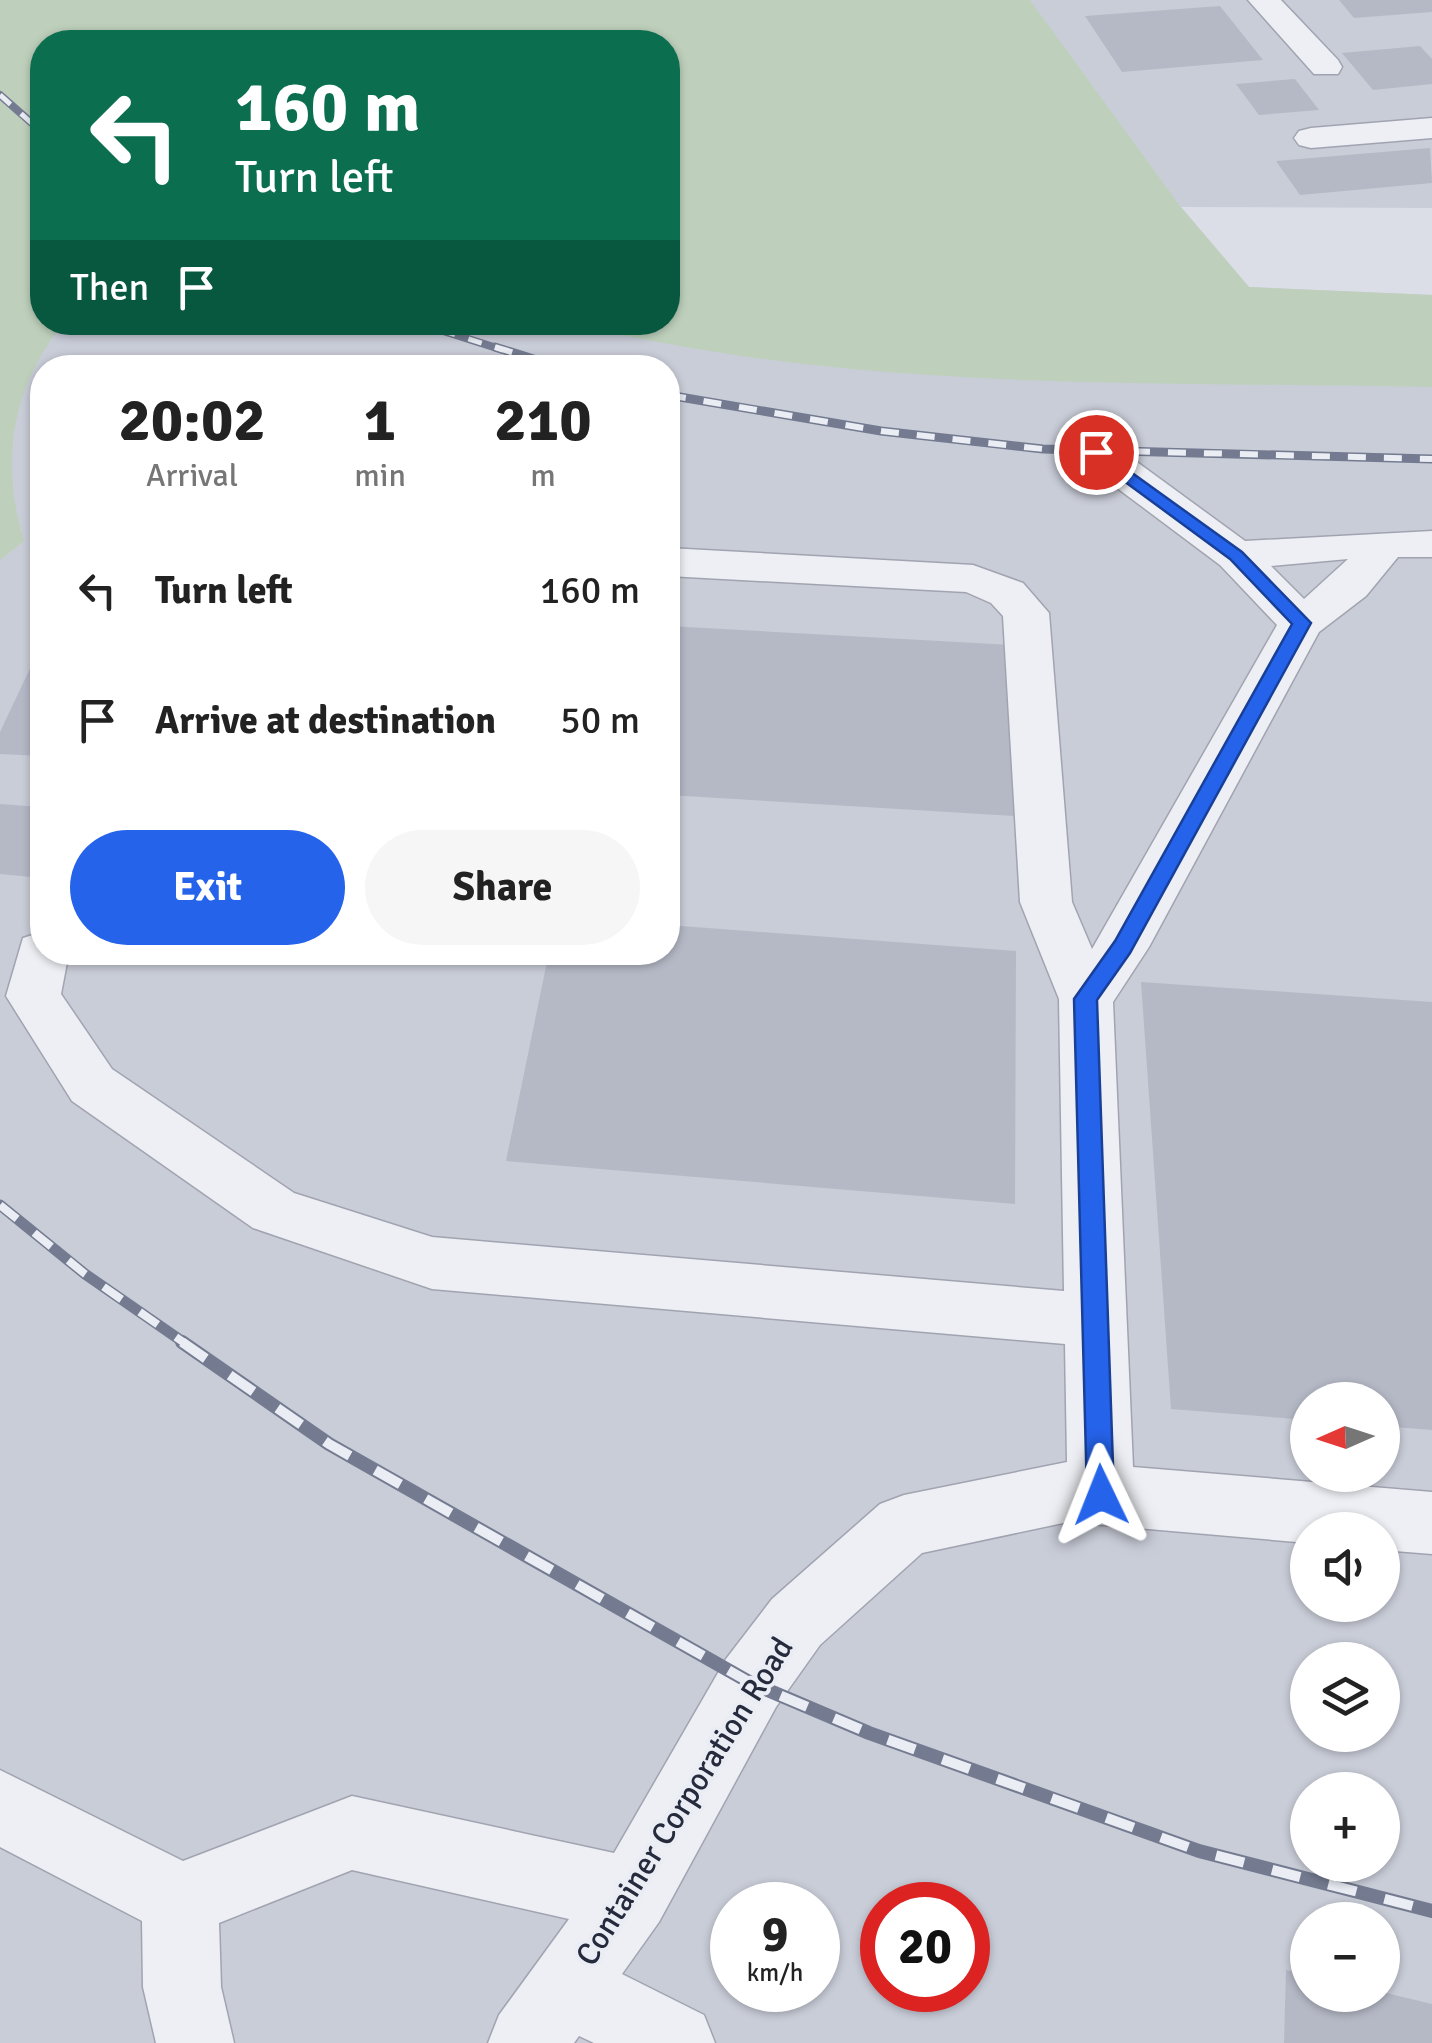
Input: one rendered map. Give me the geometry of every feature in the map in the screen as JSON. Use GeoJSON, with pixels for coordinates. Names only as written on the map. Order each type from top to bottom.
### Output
{"type":"FeatureCollection","features":[{"type":"Feature","properties":{"kind":"street"},"geometry":{"type":"LineString","coordinates":[[1264,0],[1326,67]]}},
{"type":"Feature","properties":{"kind":"street"},"geometry":{"type":"LineString","coordinates":[[1312,138],[1432,128]]}},
{"type":"Feature","properties":{"kind":"street"},"geometry":{"type":"LineString","coordinates":[[1096,452],[1236,556],[1302,623]]}},
{"type":"Feature","properties":{"kind":"street"},"geometry":{"type":"LineString","coordinates":[[1236,556],[1409,544]]}},
{"type":"Feature","properties":{"kind":"street"},"geometry":{"type":"LineString","coordinates":[[1086,999],[1122,947],[1302,623],[1409,544]]}},
{"type":"Feature","properties":{"kind":"street"},"geometry":{"type":"LineString","coordinates":[[680,563],[973,579],[1007,593],[1026,613],[1046,902],[1086,999],[1101,1495]]}},
{"type":"Feature","properties":{"kind":"street"},"geometry":{"type":"LineString","coordinates":[[39,965],[33,996],[92,1085],[274,1211],[432,1263],[1096,1320]]}},
{"type":"Feature","properties":{"kind":"street","name":"Container Corporation Road"},"geometry":{"type":"LineString","coordinates":[[547,2015],[632,1894],[751,1682],[796,1622],[904,1526],[1068,1492],[1432,1522]]}},
{"type":"Feature","properties":{"kind":"street"},"geometry":{"type":"LineString","coordinates":[[0,1807],[180,1900],[352,1833],[632,1894]]}},
{"type":"Feature","properties":{"kind":"street"},"geometry":{"type":"LineString","coordinates":[[180,1900],[182,1987],[195,2043]]}},
{"type":"Feature","properties":{"kind":"street"},"geometry":{"type":"LineString","coordinates":[[547,2015],[676,2043]]}},
{"type":"Feature","properties":{"kind":"shaded area"},"geometry":{"type":"Polygon","coordinates":[[[0,0],[1432,0],[1432,208],[1181,207],[1249,287],[1432,295],[1432,2043],[0,2043],[0,0]]]}},
{"type":"Feature","properties":{"kind":"green space"},"geometry":{"type":"Polygon","coordinates":[[[0,0],[1030,0],[1180,206],[1249,287],[1432,295],[1432,387],[999,379],[784,362],[677,346],[626,335],[680,335],[680,30],[30,30],[30,335],[55,335],[42,355],[30,355],[30,378],[15,427],[12,455],[24,541],[0,560],[0,0]]]}},
{"type":"Feature","properties":{"kind":"building"},"geometry":{"type":"Polygon","coordinates":[[[1339,0],[1432,0],[1432,12],[1354,18],[1339,0]]]}},
{"type":"Feature","properties":{"kind":"building"},"geometry":{"type":"Polygon","coordinates":[[[1220,6],[1263,60],[1122,72],[1085,16],[1220,6]]]}},
{"type":"Feature","properties":{"kind":"building"},"geometry":{"type":"Polygon","coordinates":[[[1420,46],[1432,59],[1432,84],[1373,90],[1342,53],[1420,46]]]}},
{"type":"Feature","properties":{"kind":"building"},"geometry":{"type":"Polygon","coordinates":[[[1295,79],[1319,110],[1259,115],[1236,84],[1295,79]]]}},
{"type":"Feature","properties":{"kind":"building"},"geometry":{"type":"Polygon","coordinates":[[[1430,148],[1432,183],[1300,195],[1276,161],[1430,148]]]}},
{"type":"Feature","properties":{"kind":"building"},"geometry":{"type":"Polygon","coordinates":[[[680,627],[1012,645],[1014,816],[680,796],[680,627]]]}},
{"type":"Feature","properties":{"kind":"building"},"geometry":{"type":"Polygon","coordinates":[[[30,668],[30,755],[0,754],[0,732],[30,668]]]}},
{"type":"Feature","properties":{"kind":"building"},"geometry":{"type":"Polygon","coordinates":[[[0,804],[30,806],[30,877],[0,874],[0,804]]]}},
{"type":"Feature","properties":{"kind":"building"},"geometry":{"type":"Polygon","coordinates":[[[680,926],[1016,951],[1015,1204],[506,1161],[546,965],[680,965],[680,926]]]}},
{"type":"Feature","properties":{"kind":"building"},"geometry":{"type":"Polygon","coordinates":[[[1141,982],[1432,1002],[1432,1430],[1400,1427],[1400,1382],[1290,1382],[1290,1419],[1171,1409],[1141,982]]]}},
{"type":"Feature","properties":{"kind":"building"},"geometry":{"type":"Polygon","coordinates":[[[1286,1970],[1290,1971],[1290,2012],[1400,2012],[1400,1996],[1432,2004],[1432,2043],[1284,2043],[1286,1970]]]}},
{"type":"Feature","properties":{"kind":"railway"},"geometry":{"type":"LineString","coordinates":[[0,95],[30,121]]}},
{"type":"Feature","properties":{"kind":"railway"},"geometry":{"type":"LineString","coordinates":[[456,335],[503,350]]}},
{"type":"Feature","properties":{"kind":"railway"},"geometry":{"type":"LineString","coordinates":[[495,347],[521,355]]}},
{"type":"Feature","properties":{"kind":"railway"},"geometry":{"type":"LineString","coordinates":[[680,397],[881,431],[1043,449],[1432,459]]}},
{"type":"Feature","properties":{"kind":"railway"},"geometry":{"type":"LineString","coordinates":[[0,1205],[85,1274],[186,1344]]}},
{"type":"Feature","properties":{"kind":"railway"},"geometry":{"type":"LineString","coordinates":[[182,1342],[329,1444],[751,1683],[869,1733],[1199,1851],[1432,1911]]}},
{"type":"Feature","properties":{"kind":"route"},"geometry":{"type":"LineString","coordinates":[[1096,452],[1236,556],[1302,623],[1122,947],[1086,999],[1101,1495]]}}]}
